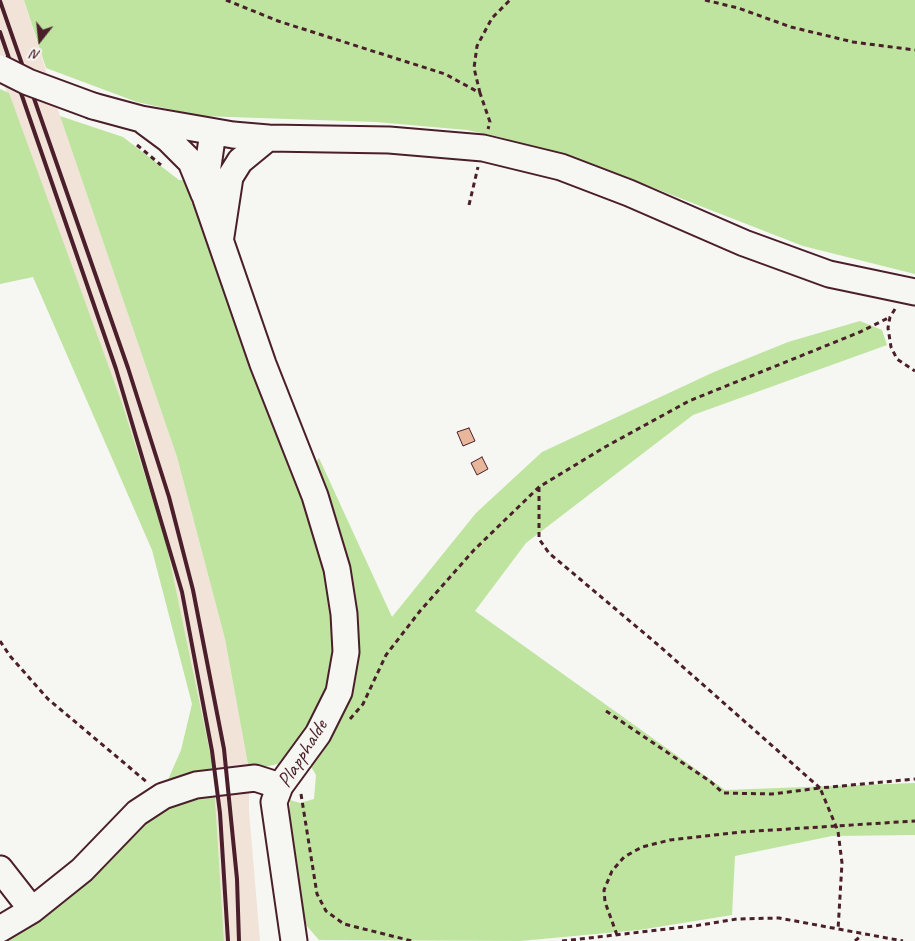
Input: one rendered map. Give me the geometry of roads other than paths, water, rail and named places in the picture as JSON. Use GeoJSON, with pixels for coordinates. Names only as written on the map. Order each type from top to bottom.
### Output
{"type":"FeatureCollection","features":[{"type":"Feature","properties":{"kind":"street"},"geometry":{"type":"LineString","coordinates":[[0,68],[28,82],[92,106],[137,130],[168,139],[191,162],[206,199]]}},
{"type":"Feature","properties":{"kind":"street"},"geometry":{"type":"LineString","coordinates":[[137,130],[213,132],[268,138],[389,140],[483,148],[578,174],[629,192],[744,243],[829,274],[915,292]]}},
{"type":"Feature","properties":{"kind":"street"},"geometry":{"type":"LineString","coordinates":[[213,132],[225,144],[231,160],[220,244]]}},
{"type":"Feature","properties":{"kind":"street"},"geometry":{"type":"LineString","coordinates":[[206,199],[206,180],[213,132]]}},
{"type":"Feature","properties":{"kind":"street"},"geometry":{"type":"LineString","coordinates":[[230,177],[240,161],[268,138]]}},
{"type":"Feature","properties":{"kind":"street","name":"Plapphalde"},"geometry":{"type":"LineString","coordinates":[[206,199],[263,364],[315,496],[337,569],[344,614],[346,652],[339,692],[290,788],[274,802],[294,941]]}},
{"type":"Feature","properties":{"kind":"street"},"geometry":{"type":"LineString","coordinates":[[0,929],[32,910],[82,870],[137,813],[164,796],[196,786],[255,778],[290,788]]}},
{"type":"Feature","properties":{"kind":"street"},"geometry":{"type":"LineString","coordinates":[[0,869],[32,910]]}},
{"type":"Feature","properties":{"kind":"railway"},"geometry":{"type":"LineString","coordinates":[[0,1],[128,368],[169,497],[193,590],[224,749],[237,879],[239,941]]}},
{"type":"Feature","properties":{"kind":"railway"},"geometry":{"type":"LineString","coordinates":[[0,32],[116,369],[182,592],[212,751],[220,813],[228,941]]}}]}
